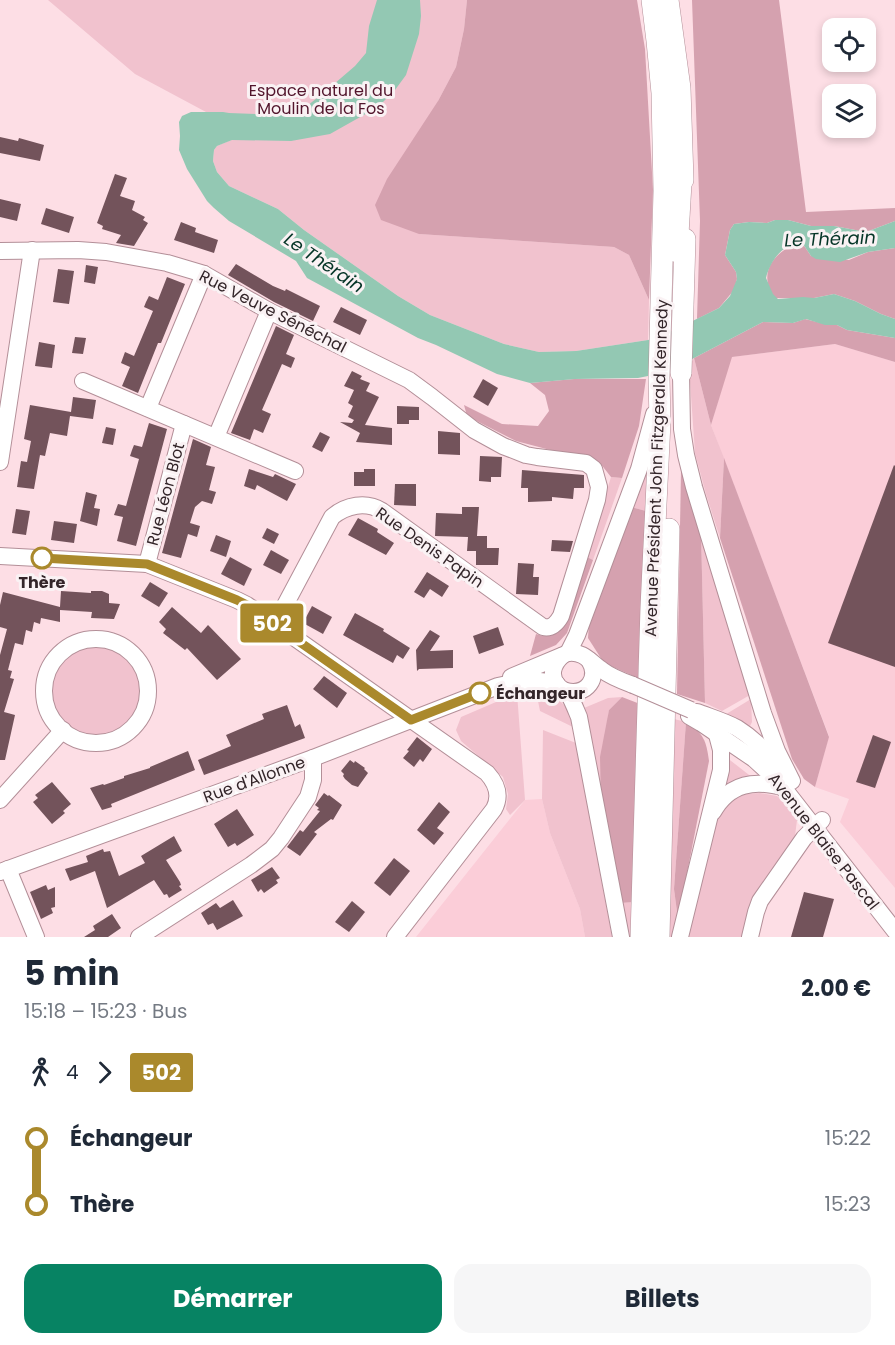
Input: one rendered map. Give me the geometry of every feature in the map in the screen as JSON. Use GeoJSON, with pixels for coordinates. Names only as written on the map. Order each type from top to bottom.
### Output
{"type":"FeatureCollection","features":[{"type":"Feature","properties":{"kind":"main road","name":"Avenue Président John Fitzgerald Kennedy"},"geometry":{"type":"LineString","coordinates":[[652,0],[660,69],[672,328]]}},
{"type":"Feature","properties":{"kind":"main road","name":"Avenue Président John Fitzgerald Kennedy"},"geometry":{"type":"LineString","coordinates":[[659,937],[672,328],[682,166],[680,88],[668,0]]}},
{"type":"Feature","properties":{"kind":"main road","name":"Avenue Président John Fitzgerald Kennedy"},"geometry":{"type":"LineString","coordinates":[[641,937],[660,422],[671,377]]}},
{"type":"Feature","properties":{"kind":"street"},"geometry":{"type":"LineString","coordinates":[[0,462],[32,250]]}},
{"type":"Feature","properties":{"kind":"street","name":"Rue Veuve Sénéchal"},"geometry":{"type":"LineString","coordinates":[[0,251],[106,252],[167,263],[204,274],[269,311],[399,375],[474,430],[503,446],[545,459],[586,463],[594,469],[598,478],[598,494],[584,546]]}},
{"type":"Feature","properties":{"kind":"street"},"geometry":{"type":"LineString","coordinates":[[148,408],[204,274]]}},
{"type":"Feature","properties":{"kind":"street"},"geometry":{"type":"LineString","coordinates":[[216,437],[269,311]]}},
{"type":"Feature","properties":{"kind":"street"},"geometry":{"type":"LineString","coordinates":[[621,937],[580,725],[574,704],[553,676],[553,670],[556,662],[565,654],[577,635],[642,462],[653,416],[671,377]]}},
{"type":"Feature","properties":{"kind":"street"},"geometry":{"type":"LineString","coordinates":[[671,377],[690,471],[763,714],[789,784],[762,783],[743,786],[725,796],[710,818]]}},
{"type":"Feature","properties":{"kind":"street"},"geometry":{"type":"LineString","coordinates":[[82,381],[295,471]]}},
{"type":"Feature","properties":{"kind":"street","name":"Rue Léon Blot"},"geometry":{"type":"LineString","coordinates":[[147,564],[184,424]]}},
{"type":"Feature","properties":{"kind":"street","name":"Rue Denis Papin"},"geometry":{"type":"LineString","coordinates":[[275,624],[328,522],[336,513],[348,508],[363,505],[382,511],[546,628],[555,625],[561,616],[584,546]]}},
{"type":"Feature","properties":{"kind":"street"},"geometry":{"type":"LineString","coordinates":[[0,556],[147,564],[237,600],[275,624],[487,773],[496,785],[498,798],[494,810],[395,937]]}},
{"type":"Feature","properties":{"kind":"street"},"geometry":{"type":"LineString","coordinates":[[92,640],[108,641],[130,652],[144,671],[148,687],[144,711],[136,724],[124,735],[101,742],[77,739],[63,730],[52,718],[45,695],[48,671],[57,658],[76,643],[92,640]]}},
{"type":"Feature","properties":{"kind":"street"},"geometry":{"type":"LineString","coordinates":[[561,688],[578,692],[586,688],[593,674],[589,660],[581,654],[565,654]]}},
{"type":"Feature","properties":{"kind":"street","name":"Rue d'Allonne"},"geometry":{"type":"LineString","coordinates":[[4,870],[313,758],[498,686],[521,673],[565,654]]}},
{"type":"Feature","properties":{"kind":"street","name":"Avenue Blaise Pascal"},"geometry":{"type":"LineString","coordinates":[[589,660],[633,689],[690,713],[730,725],[750,737],[772,758],[895,931]]}},
{"type":"Feature","properties":{"kind":"street","name":"Rue d'Allonne"},"geometry":{"type":"LineString","coordinates":[[498,686],[528,680],[541,681],[561,688]]}},
{"type":"Feature","properties":{"kind":"street","name":"Avenue Blaise Pascal"},"geometry":{"type":"LineString","coordinates":[[586,688],[609,685],[633,689]]}},
{"type":"Feature","properties":{"kind":"street","name":"Avenue Blaise Pascal"},"geometry":{"type":"LineString","coordinates":[[690,713],[789,784]]}},
{"type":"Feature","properties":{"kind":"street"},"geometry":{"type":"LineString","coordinates":[[720,736],[734,741],[750,737],[760,727],[763,714]]}},
{"type":"Feature","properties":{"kind":"street"},"geometry":{"type":"LineString","coordinates":[[680,937],[722,763],[720,736],[709,717]]}},
{"type":"Feature","properties":{"kind":"street"},"geometry":{"type":"LineString","coordinates":[[0,801],[63,730]]}},
{"type":"Feature","properties":{"kind":"street"},"geometry":{"type":"LineString","coordinates":[[138,937],[251,865],[272,849],[308,796],[313,780],[313,758]]}},
{"type":"Feature","properties":{"kind":"street"},"geometry":{"type":"LineString","coordinates":[[750,937],[760,901],[792,853],[818,823]]}},
{"type":"Feature","properties":{"kind":"street","name":"Avenue Blaise Pascal"},"geometry":{"type":"LineString","coordinates":[[818,823],[895,912]]}},
{"type":"Feature","properties":{"kind":"street"},"geometry":{"type":"LineString","coordinates":[[4,870],[36,937]]}},
{"type":"Feature","properties":{"kind":"shaded area"},"geometry":{"type":"Polygon","coordinates":[[[467,0],[637,0],[645,49],[653,190],[649,300],[629,255],[614,247],[419,234],[381,220],[375,205],[387,179],[438,101],[456,67],[467,0]]]}},
{"type":"Feature","properties":{"kind":"shaded area"},"geometry":{"type":"Polygon","coordinates":[[[692,0],[779,0],[806,212],[895,208],[895,221],[866,232],[834,226],[811,226],[788,220],[734,224],[730,230],[725,255],[736,272],[734,290],[719,308],[697,319],[700,221],[692,0]]]}},
{"type":"Feature","properties":{"kind":"shaded area"},"geometry":{"type":"Polygon","coordinates":[[[797,243],[803,244],[811,256],[849,260],[868,252],[895,248],[895,319],[834,294],[814,298],[775,298],[767,281],[770,265],[781,252],[797,243]]]}},
{"type":"Feature","properties":{"kind":"shaded area"},"geometry":{"type":"Polygon","coordinates":[[[805,319],[837,325],[847,330],[895,338],[895,362],[835,344],[732,357],[711,425],[694,358],[763,322],[793,323],[805,319]]]}},
{"type":"Feature","properties":{"kind":"shaded area"},"geometry":{"type":"Polygon","coordinates":[[[835,344],[895,362],[895,888],[840,822],[849,799],[815,787],[829,736],[711,425],[731,357],[835,344]]]}},
{"type":"Feature","properties":{"kind":"shaded area"},"geometry":{"type":"Polygon","coordinates":[[[574,379],[646,379],[639,426],[622,478],[611,477],[600,463],[516,441],[467,416],[464,405],[502,424],[538,426],[549,411],[545,395],[530,383],[574,379]]]}},
{"type":"Feature","properties":{"kind":"shaded area"},"geometry":{"type":"Polygon","coordinates":[[[724,458],[829,737],[815,787],[804,779],[792,759],[720,538],[724,458]]]}},
{"type":"Feature","properties":{"kind":"shaded area"},"geometry":{"type":"Polygon","coordinates":[[[681,471],[684,471],[701,532],[705,703],[677,694],[681,471]]]}},
{"type":"Feature","properties":{"kind":"shaded area"},"geometry":{"type":"Polygon","coordinates":[[[631,507],[646,511],[638,678],[604,663],[588,638],[589,621],[631,507]]]}},
{"type":"Feature","properties":{"kind":"shaded area"},"geometry":{"type":"Polygon","coordinates":[[[587,557],[593,560],[567,633],[556,645],[530,656],[536,634],[553,635],[563,627],[587,557]]]}},
{"type":"Feature","properties":{"kind":"shaded area"},"geometry":{"type":"Polygon","coordinates":[[[622,697],[640,704],[635,902],[620,903],[601,799],[600,757],[609,710],[622,697]]]}},
{"type":"Feature","properties":{"kind":"shaded area"},"geometry":{"type":"Polygon","coordinates":[[[686,722],[703,738],[709,761],[678,919],[674,889],[686,722]]]}},
{"type":"Feature","properties":{"kind":"shaded area"},"geometry":{"type":"Polygon","coordinates":[[[542,799],[550,833],[580,909],[585,937],[416,937],[525,800],[542,799]]]}},
{"type":"Feature","properties":{"kind":"green space","name":"Espace naturel du Moulin de la Fos"},"geometry":{"type":"Polygon","coordinates":[[[48,0],[467,0],[456,67],[438,101],[419,234],[614,247],[629,255],[649,300],[648,340],[576,351],[539,352],[504,344],[430,315],[398,296],[278,209],[229,186],[217,172],[213,161],[214,150],[217,146],[231,140],[206,112],[135,74],[48,0]]]}},
{"type":"Feature","properties":{"kind":"green space"},"geometry":{"type":"Polygon","coordinates":[[[694,358],[711,425],[724,458],[720,538],[695,453],[689,367],[694,358]]]}},
{"type":"Feature","properties":{"kind":"green space"},"geometry":{"type":"Polygon","coordinates":[[[648,460],[646,511],[631,507],[648,460]]]}},
{"type":"Feature","properties":{"kind":"green space"},"geometry":{"type":"Polygon","coordinates":[[[611,477],[622,478],[593,560],[587,557],[611,477]]]}},
{"type":"Feature","properties":{"kind":"green space"},"geometry":{"type":"Polygon","coordinates":[[[701,532],[750,695],[722,711],[705,703],[701,532]]]}},
{"type":"Feature","properties":{"kind":"green space"},"geometry":{"type":"Polygon","coordinates":[[[96,646],[113,649],[128,659],[138,674],[141,691],[138,708],[128,723],[113,733],[96,736],[79,733],[64,723],[54,708],[51,691],[54,674],[64,659],[79,649],[96,646]]]}},
{"type":"Feature","properties":{"kind":"green space"},"geometry":{"type":"Polygon","coordinates":[[[536,691],[551,695],[562,702],[575,728],[540,711],[536,691]]]}},
{"type":"Feature","properties":{"kind":"green space"},"geometry":{"type":"Polygon","coordinates":[[[517,693],[525,800],[510,815],[506,809],[508,794],[503,777],[461,741],[456,730],[461,717],[517,693]]]}},
{"type":"Feature","properties":{"kind":"green space"},"geometry":{"type":"Polygon","coordinates":[[[622,697],[609,710],[601,799],[584,708],[608,698],[622,697]]]}},
{"type":"Feature","properties":{"kind":"green space"},"geometry":{"type":"Polygon","coordinates":[[[751,699],[752,722],[750,726],[746,727],[723,716],[751,699]]]}},
{"type":"Feature","properties":{"kind":"green space"},"geometry":{"type":"Polygon","coordinates":[[[674,719],[686,722],[674,889],[678,919],[673,937],[668,937],[674,719]]]}},
{"type":"Feature","properties":{"kind":"green space"},"geometry":{"type":"Polygon","coordinates":[[[543,730],[576,743],[612,937],[585,937],[580,909],[550,833],[542,799],[543,730]]]}},
{"type":"Feature","properties":{"kind":"green space"},"geometry":{"type":"Polygon","coordinates":[[[726,757],[753,778],[723,789],[726,757]]]}},
{"type":"Feature","properties":{"kind":"green space"},"geometry":{"type":"Polygon","coordinates":[[[760,793],[777,796],[793,809],[797,820],[795,836],[750,903],[743,937],[687,937],[714,828],[721,809],[733,798],[743,794],[760,793]]]}},
{"type":"Feature","properties":{"kind":"green space"},"geometry":{"type":"Polygon","coordinates":[[[635,902],[634,937],[627,937],[620,903],[635,902]]]}},
{"type":"Feature","properties":{"kind":"water","name":"Le Thérain"},"geometry":{"type":"Polygon","coordinates":[[[377,0],[420,0],[419,34],[406,75],[395,90],[378,107],[330,134],[291,141],[232,140],[217,146],[214,150],[213,161],[217,172],[229,186],[278,209],[398,296],[430,315],[504,344],[539,352],[576,351],[648,340],[668,333],[719,308],[730,296],[737,279],[736,272],[725,255],[730,230],[734,224],[788,220],[811,226],[834,226],[866,232],[895,221],[895,248],[868,252],[840,262],[816,259],[811,256],[803,244],[796,244],[779,253],[766,278],[773,294],[778,299],[814,298],[834,294],[895,319],[895,338],[847,330],[837,325],[825,325],[806,319],[793,323],[763,322],[673,369],[653,375],[638,378],[575,379],[530,383],[497,374],[418,338],[307,278],[296,261],[229,221],[207,201],[187,169],[179,150],[179,122],[182,116],[191,112],[278,115],[307,106],[355,66],[366,53],[369,26],[377,0]]]}},
{"type":"Feature","properties":{"kind":"building"},"geometry":{"type":"Polygon","coordinates":[[[0,137],[18,141],[19,138],[44,145],[40,161],[0,153],[0,137]]]}},
{"type":"Feature","properties":{"kind":"building"},"geometry":{"type":"Polygon","coordinates":[[[115,174],[127,178],[120,196],[135,201],[132,210],[145,217],[143,220],[148,223],[134,246],[116,243],[121,235],[102,229],[103,226],[97,223],[115,174]]]}},
{"type":"Feature","properties":{"kind":"building"},"geometry":{"type":"Polygon","coordinates":[[[0,199],[21,204],[17,221],[0,217],[0,199]]]}},
{"type":"Feature","properties":{"kind":"building"},"geometry":{"type":"Polygon","coordinates":[[[46,208],[74,217],[69,233],[41,224],[46,208]]]}},
{"type":"Feature","properties":{"kind":"building"},"geometry":{"type":"Polygon","coordinates":[[[181,222],[196,228],[195,232],[218,240],[214,253],[174,240],[181,222]]]}},
{"type":"Feature","properties":{"kind":"building"},"geometry":{"type":"Polygon","coordinates":[[[236,264],[273,286],[285,291],[286,289],[320,306],[313,321],[274,302],[228,275],[236,264]]]}},
{"type":"Feature","properties":{"kind":"building"},"geometry":{"type":"Polygon","coordinates":[[[86,265],[98,267],[95,284],[84,282],[86,265]]]}},
{"type":"Feature","properties":{"kind":"building"},"geometry":{"type":"Polygon","coordinates":[[[58,269],[74,271],[69,304],[53,302],[58,269]]]}},
{"type":"Feature","properties":{"kind":"building"},"geometry":{"type":"Polygon","coordinates":[[[167,277],[185,284],[138,393],[122,386],[130,367],[121,363],[125,352],[134,356],[153,311],[144,307],[146,302],[149,296],[158,300],[167,277]]]}},
{"type":"Feature","properties":{"kind":"building"},"geometry":{"type":"Polygon","coordinates":[[[341,307],[367,320],[360,335],[333,322],[341,307]]]}},
{"type":"Feature","properties":{"kind":"building"},"geometry":{"type":"Polygon","coordinates":[[[276,326],[294,335],[286,354],[295,358],[291,368],[282,364],[262,410],[271,414],[263,433],[254,429],[250,440],[231,433],[276,326]]]}},
{"type":"Feature","properties":{"kind":"building"},"geometry":{"type":"Polygon","coordinates":[[[75,337],[86,338],[83,354],[72,353],[75,337]]]}},
{"type":"Feature","properties":{"kind":"building"},"geometry":{"type":"Polygon","coordinates":[[[39,342],[55,345],[52,368],[35,366],[39,342]]]}},
{"type":"Feature","properties":{"kind":"building"},"geometry":{"type":"Polygon","coordinates":[[[352,371],[362,376],[360,379],[370,383],[366,391],[379,397],[365,425],[392,428],[392,445],[356,442],[360,433],[340,422],[352,423],[354,420],[348,417],[353,406],[348,403],[354,390],[344,386],[352,371]]]}},
{"type":"Feature","properties":{"kind":"building"},"geometry":{"type":"Polygon","coordinates":[[[483,379],[498,388],[488,406],[473,397],[483,379]]]}},
{"type":"Feature","properties":{"kind":"building"},"geometry":{"type":"Polygon","coordinates":[[[73,397],[96,400],[93,419],[70,416],[67,436],[50,433],[45,456],[40,455],[34,489],[17,487],[21,461],[27,462],[31,441],[24,439],[30,405],[71,412],[73,397]]]}},
{"type":"Feature","properties":{"kind":"building"},"geometry":{"type":"Polygon","coordinates":[[[397,406],[419,407],[419,420],[409,420],[409,424],[397,424],[397,406]]]}},
{"type":"Feature","properties":{"kind":"building"},"geometry":{"type":"Polygon","coordinates":[[[149,423],[167,429],[136,546],[117,541],[123,517],[114,515],[118,504],[126,506],[139,459],[130,456],[134,445],[142,447],[149,423]]]}},
{"type":"Feature","properties":{"kind":"building"},"geometry":{"type":"Polygon","coordinates":[[[106,427],[116,429],[113,445],[102,443],[106,427]]]}},
{"type":"Feature","properties":{"kind":"building"},"geometry":{"type":"Polygon","coordinates":[[[438,431],[460,433],[460,455],[438,454],[438,431]]]}},
{"type":"Feature","properties":{"kind":"building"},"geometry":{"type":"Polygon","coordinates":[[[320,432],[330,437],[322,452],[312,447],[320,432]]]}},
{"type":"Feature","properties":{"kind":"building"},"geometry":{"type":"Polygon","coordinates":[[[193,439],[211,447],[206,465],[215,467],[209,490],[216,492],[212,504],[202,501],[195,507],[190,523],[200,526],[197,537],[188,534],[181,558],[162,553],[193,439]]]}},
{"type":"Feature","properties":{"kind":"building"},"geometry":{"type":"Polygon","coordinates":[[[480,456],[502,457],[501,477],[491,477],[491,482],[479,481],[480,456]]]}},
{"type":"Feature","properties":{"kind":"building"},"geometry":{"type":"Polygon","coordinates":[[[895,466],[895,667],[828,643],[895,466]]]}},
{"type":"Feature","properties":{"kind":"building"},"geometry":{"type":"Polygon","coordinates":[[[249,469],[273,477],[275,474],[296,484],[287,501],[257,485],[255,490],[244,486],[249,469]]]}},
{"type":"Feature","properties":{"kind":"building"},"geometry":{"type":"Polygon","coordinates":[[[364,469],[375,469],[375,486],[354,486],[354,472],[364,472],[364,469]]]}},
{"type":"Feature","properties":{"kind":"building"},"geometry":{"type":"Polygon","coordinates":[[[522,470],[584,475],[584,488],[574,488],[573,499],[552,497],[552,501],[528,502],[528,488],[521,488],[522,470]]]}},
{"type":"Feature","properties":{"kind":"building"},"geometry":{"type":"Polygon","coordinates":[[[395,484],[416,484],[416,506],[394,505],[395,484]]]}},
{"type":"Feature","properties":{"kind":"building"},"geometry":{"type":"Polygon","coordinates":[[[86,492],[97,495],[94,508],[100,509],[97,526],[80,521],[86,492]]]}},
{"type":"Feature","properties":{"kind":"building"},"geometry":{"type":"Polygon","coordinates":[[[462,507],[479,507],[477,536],[487,536],[487,548],[499,548],[498,565],[476,565],[476,551],[467,551],[468,537],[435,536],[436,513],[462,514],[462,507]]]}},
{"type":"Feature","properties":{"kind":"building"},"geometry":{"type":"Polygon","coordinates":[[[16,509],[30,511],[26,535],[12,533],[16,509]]]}},
{"type":"Feature","properties":{"kind":"building"},"geometry":{"type":"Polygon","coordinates":[[[358,518],[378,529],[377,532],[394,543],[386,555],[348,535],[358,518]]]}},
{"type":"Feature","properties":{"kind":"building"},"geometry":{"type":"Polygon","coordinates":[[[54,521],[77,524],[74,543],[51,540],[54,521]]]}},
{"type":"Feature","properties":{"kind":"building"},"geometry":{"type":"Polygon","coordinates":[[[267,528],[279,534],[274,544],[262,538],[267,528]]]}},
{"type":"Feature","properties":{"kind":"building"},"geometry":{"type":"Polygon","coordinates":[[[216,535],[231,541],[226,557],[210,551],[216,535]]]}},
{"type":"Feature","properties":{"kind":"building"},"geometry":{"type":"Polygon","coordinates":[[[552,540],[573,541],[570,552],[551,551],[552,540]]]}},
{"type":"Feature","properties":{"kind":"building"},"geometry":{"type":"Polygon","coordinates":[[[271,550],[289,560],[281,574],[263,565],[271,550]]]}},
{"type":"Feature","properties":{"kind":"building"},"geometry":{"type":"Polygon","coordinates":[[[230,557],[252,569],[244,586],[221,574],[230,557]]]}},
{"type":"Feature","properties":{"kind":"building"},"geometry":{"type":"Polygon","coordinates":[[[518,563],[534,564],[533,577],[539,577],[538,595],[516,594],[518,563]]]}},
{"type":"Feature","properties":{"kind":"building"},"geometry":{"type":"Polygon","coordinates":[[[427,572],[449,586],[442,597],[430,589],[424,598],[414,592],[427,572]]]}},
{"type":"Feature","properties":{"kind":"building"},"geometry":{"type":"Polygon","coordinates":[[[150,582],[168,593],[159,607],[141,596],[150,582]]]}},
{"type":"Feature","properties":{"kind":"building"},"geometry":{"type":"Polygon","coordinates":[[[61,591],[91,593],[91,591],[102,591],[109,594],[109,603],[120,604],[114,619],[91,618],[92,612],[60,610],[60,622],[41,618],[40,624],[34,622],[32,632],[26,630],[23,645],[15,643],[8,670],[12,671],[10,678],[14,679],[4,712],[15,715],[5,760],[0,760],[0,655],[7,629],[0,627],[0,605],[3,592],[60,607],[61,591]]]}},
{"type":"Feature","properties":{"kind":"building"},"geometry":{"type":"Polygon","coordinates":[[[312,606],[332,617],[323,634],[303,623],[312,606]]]}},
{"type":"Feature","properties":{"kind":"building"},"geometry":{"type":"Polygon","coordinates":[[[172,607],[201,633],[208,625],[241,659],[217,680],[187,648],[185,650],[163,633],[166,629],[159,622],[172,607]]]}},
{"type":"Feature","properties":{"kind":"building"},"geometry":{"type":"Polygon","coordinates":[[[355,613],[384,629],[383,631],[410,648],[403,659],[397,655],[393,663],[343,635],[355,613]]]}},
{"type":"Feature","properties":{"kind":"building"},"geometry":{"type":"Polygon","coordinates":[[[498,627],[504,645],[479,654],[473,636],[498,627]]]}},
{"type":"Feature","properties":{"kind":"building"},"geometry":{"type":"Polygon","coordinates":[[[430,630],[440,636],[430,651],[453,650],[453,668],[419,669],[417,671],[416,650],[430,630]]]}},
{"type":"Feature","properties":{"kind":"building"},"geometry":{"type":"Polygon","coordinates":[[[324,676],[347,693],[337,708],[313,689],[324,676]]]}},
{"type":"Feature","properties":{"kind":"building"},"geometry":{"type":"Polygon","coordinates":[[[287,705],[295,727],[300,724],[305,738],[204,775],[198,760],[231,746],[226,735],[264,719],[262,714],[287,705]]]}},
{"type":"Feature","properties":{"kind":"building"},"geometry":{"type":"Polygon","coordinates":[[[873,735],[891,742],[875,788],[856,782],[873,735]]]}},
{"type":"Feature","properties":{"kind":"building"},"geometry":{"type":"Polygon","coordinates":[[[417,737],[432,749],[423,762],[420,759],[414,767],[403,758],[417,737]]]}},
{"type":"Feature","properties":{"kind":"building"},"geometry":{"type":"Polygon","coordinates":[[[188,751],[195,770],[111,804],[112,807],[102,810],[90,788],[124,778],[124,776],[150,768],[188,751]]]}},
{"type":"Feature","properties":{"kind":"building"},"geometry":{"type":"Polygon","coordinates":[[[350,760],[365,768],[368,773],[358,787],[345,779],[341,771],[350,760]]]}},
{"type":"Feature","properties":{"kind":"building"},"geometry":{"type":"Polygon","coordinates":[[[52,782],[71,804],[63,811],[65,813],[52,824],[33,802],[38,798],[35,795],[52,782]]]}},
{"type":"Feature","properties":{"kind":"building"},"geometry":{"type":"Polygon","coordinates":[[[324,793],[342,805],[333,820],[331,819],[314,832],[317,834],[300,856],[287,847],[300,830],[303,832],[320,811],[315,805],[324,793]]]}},
{"type":"Feature","properties":{"kind":"building"},"geometry":{"type":"Polygon","coordinates":[[[439,802],[450,812],[437,828],[444,833],[434,845],[417,830],[439,802]]]}},
{"type":"Feature","properties":{"kind":"building"},"geometry":{"type":"Polygon","coordinates":[[[237,809],[254,835],[237,846],[235,843],[228,847],[214,824],[237,809]]]}},
{"type":"Feature","properties":{"kind":"building"},"geometry":{"type":"Polygon","coordinates":[[[174,836],[182,851],[166,860],[180,882],[179,886],[182,890],[169,898],[167,894],[164,895],[154,880],[107,908],[95,871],[70,881],[65,869],[88,862],[86,856],[103,849],[104,852],[110,851],[119,876],[145,863],[141,856],[174,836]]]}},
{"type":"Feature","properties":{"kind":"building"},"geometry":{"type":"Polygon","coordinates":[[[394,858],[410,871],[390,896],[374,883],[394,858]]]}},
{"type":"Feature","properties":{"kind":"building"},"geometry":{"type":"Polygon","coordinates":[[[272,867],[280,878],[276,880],[278,883],[264,893],[261,889],[258,892],[251,880],[272,867]]]}},
{"type":"Feature","properties":{"kind":"building"},"geometry":{"type":"Polygon","coordinates":[[[46,885],[48,890],[55,887],[55,907],[51,908],[53,913],[41,919],[30,892],[46,885]]]}},
{"type":"Feature","properties":{"kind":"building"},"geometry":{"type":"Polygon","coordinates":[[[804,892],[834,899],[823,937],[791,937],[804,892]]]}},
{"type":"Feature","properties":{"kind":"building"},"geometry":{"type":"Polygon","coordinates":[[[233,900],[243,916],[217,930],[213,923],[208,925],[201,913],[216,903],[220,908],[233,900]]]}},
{"type":"Feature","properties":{"kind":"building"},"geometry":{"type":"Polygon","coordinates":[[[352,901],[365,912],[349,932],[335,922],[352,901]]]}},
{"type":"Feature","properties":{"kind":"building"},"geometry":{"type":"Polygon","coordinates":[[[112,914],[121,928],[108,937],[84,937],[95,930],[93,926],[112,914]]]}},
{"type":"Feature","properties":{"kind":"bus line","name":"502"},"geometry":{"type":"LineString","coordinates":[[42,558],[147,564],[237,600],[411,720],[480,693]]}},
{"type":"Feature","properties":{"kind":"place","name":"Thère"},"geometry":{"type":"Point","coordinates":[42,558]}},
{"type":"Feature","properties":{"kind":"place","name":"Échangeur"},"geometry":{"type":"Point","coordinates":[480,693]}}]}
